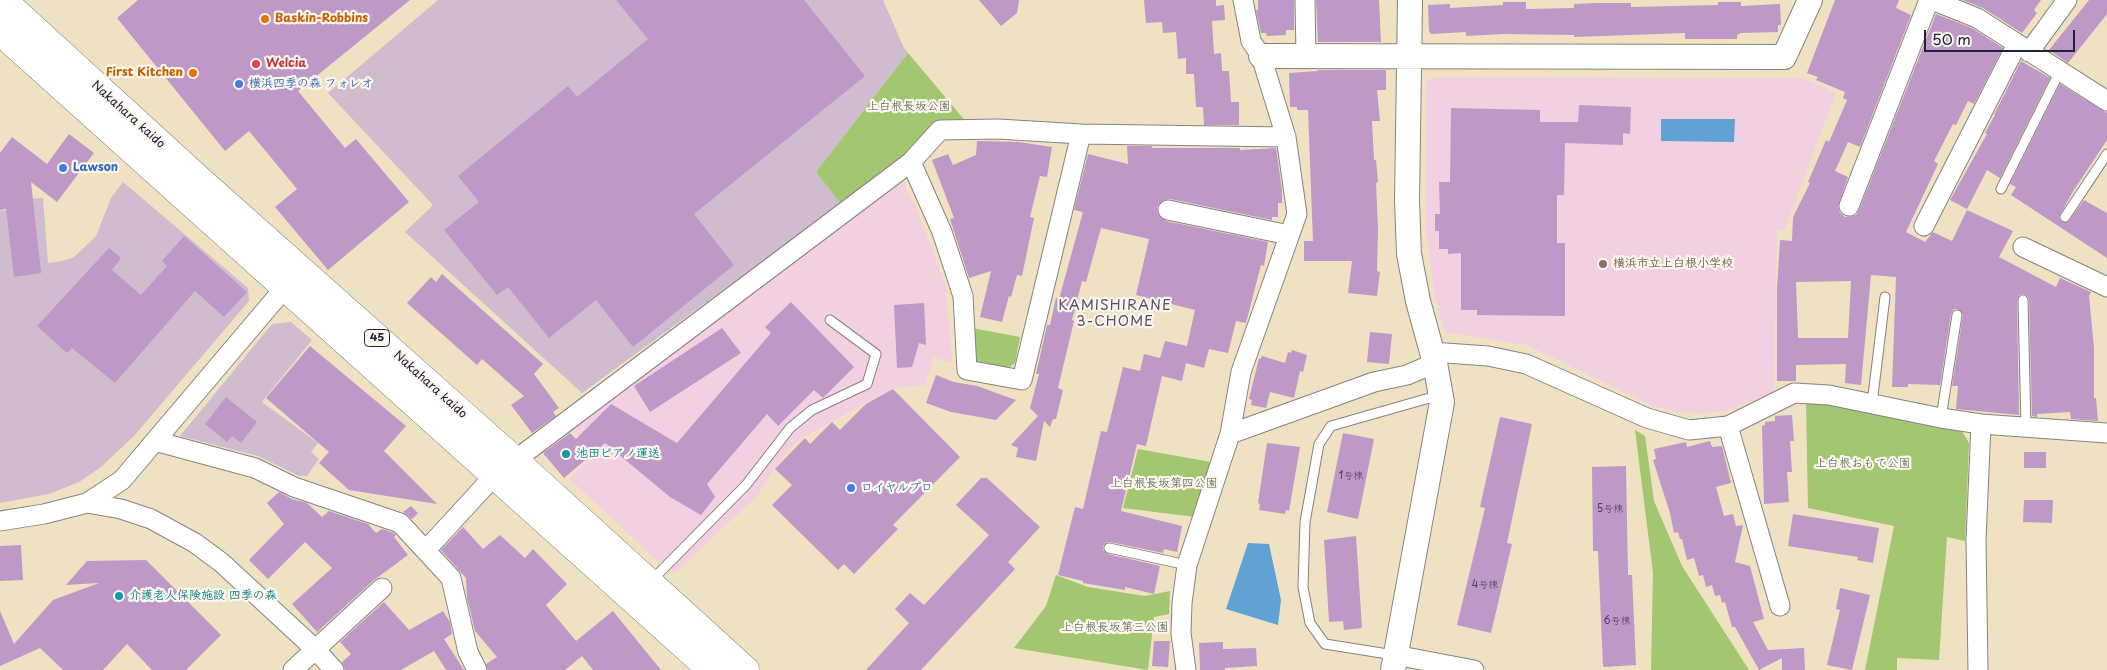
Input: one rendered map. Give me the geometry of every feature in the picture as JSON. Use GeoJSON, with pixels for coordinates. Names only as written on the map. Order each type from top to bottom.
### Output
{"type":"FeatureCollection","features":[{"type":"Feature","properties":{"kind":"main road","name":"Nakahara kaido"},"geometry":{"type":"LineString","coordinates":[[5,9],[293,278],[505,468],[712,670]]}},
{"type":"Feature","properties":{"kind":"main road","name":"Nakahara kaido"},"geometry":{"type":"LineString","coordinates":[[505,468],[649,582],[745,670]]}},
{"type":"Feature","properties":{"kind":"street"},"geometry":{"type":"LineString","coordinates":[[1186,670],[1181,618],[1187,565],[1230,434],[1241,372],[1297,214],[1286,137],[1261,56],[1251,41],[1243,0]]}},
{"type":"Feature","properties":{"kind":"street"},"geometry":{"type":"LineString","coordinates":[[1305,0],[1306,56]]}},
{"type":"Feature","properties":{"kind":"street"},"geometry":{"type":"LineString","coordinates":[[1410,0],[1407,202],[1409,254],[1442,402],[1394,663],[1474,670]]}},
{"type":"Feature","properties":{"kind":"street"},"geometry":{"type":"LineString","coordinates":[[1261,56],[1784,56],[1810,0]]}},
{"type":"Feature","properties":{"kind":"street"},"geometry":{"type":"LineString","coordinates":[[1848,206],[1930,0],[1977,18],[2107,101]]}},
{"type":"Feature","properties":{"kind":"street"},"geometry":{"type":"LineString","coordinates":[[1924,226],[2023,48],[2067,0]]}},
{"type":"Feature","properties":{"kind":"street"},"geometry":{"type":"LineString","coordinates":[[426,550],[505,468],[911,162],[940,130],[1286,137]]}},
{"type":"Feature","properties":{"kind":"street"},"geometry":{"type":"LineString","coordinates":[[911,162],[942,232],[963,296],[967,370],[1022,380],[1081,134]]}},
{"type":"Feature","properties":{"kind":"street"},"geometry":{"type":"LineString","coordinates":[[1168,210],[1289,235]]}},
{"type":"Feature","properties":{"kind":"street"},"geometry":{"type":"LineString","coordinates":[[2023,247],[2107,286]]}},
{"type":"Feature","properties":{"kind":"street"},"geometry":{"type":"LineString","coordinates":[[0,521],[44,514],[87,503],[122,480],[293,278]]}},
{"type":"Feature","properties":{"kind":"street"},"geometry":{"type":"LineString","coordinates":[[1230,434],[1374,382],[1407,375],[1433,357],[1488,356],[1526,364],[1647,418],[1689,430],[1728,426],[1794,393],[1829,395],[1941,418],[1982,424],[2107,433]]}},
{"type":"Feature","properties":{"kind":"street"},"geometry":{"type":"LineString","coordinates":[[1978,670],[1976,540],[1982,424]]}},
{"type":"Feature","properties":{"kind":"street"},"geometry":{"type":"LineString","coordinates":[[1728,426],[1780,606]]}},
{"type":"Feature","properties":{"kind":"street"},"geometry":{"type":"LineString","coordinates":[[155,441],[255,468],[294,487],[400,523],[451,578],[468,652],[478,670]]}},
{"type":"Feature","properties":{"kind":"street"},"geometry":{"type":"LineString","coordinates":[[87,503],[121,509],[152,519],[195,542],[222,563],[316,650],[334,670]]}},
{"type":"Feature","properties":{"kind":"street"},"geometry":{"type":"LineString","coordinates":[[293,670],[382,588]]}},
{"type":"Feature","properties":{"kind":"lane"},"geometry":{"type":"LineString","coordinates":[[2001,190],[2060,71]]}},
{"type":"Feature","properties":{"kind":"lane"},"geometry":{"type":"LineString","coordinates":[[2065,217],[2107,154]]}},
{"type":"Feature","properties":{"kind":"lane"},"geometry":{"type":"LineString","coordinates":[[1872,404],[1884,297]]}},
{"type":"Feature","properties":{"kind":"lane"},"geometry":{"type":"LineString","coordinates":[[2023,300],[2026,428]]}},
{"type":"Feature","properties":{"kind":"lane"},"geometry":{"type":"LineString","coordinates":[[1941,418],[1957,315]]}},
{"type":"Feature","properties":{"kind":"lane"},"geometry":{"type":"LineString","coordinates":[[649,582],[746,485],[790,428],[812,410],[867,384],[876,354],[830,320]]}},
{"type":"Feature","properties":{"kind":"lane"},"geometry":{"type":"LineString","coordinates":[[1394,663],[1325,644],[1310,623],[1303,587],[1305,522],[1319,444],[1331,426],[1441,394]]}},
{"type":"Feature","properties":{"kind":"lane"},"geometry":{"type":"LineString","coordinates":[[1108,548],[1187,565]]}},
{"type":"Feature","properties":{"kind":"shaded area"},"geometry":{"type":"Polygon","coordinates":[[[438,0],[883,0],[908,53],[816,172],[841,204],[582,393],[405,232],[433,205],[328,93],[438,0]]]}},
{"type":"Feature","properties":{"kind":"shaded area","name":"横浜市立上白根小学校"},"geometry":{"type":"Polygon","coordinates":[[[1432,77],[1803,78],[1836,93],[1784,231],[1778,229],[1777,231],[1774,392],[1726,411],[1703,413],[1678,412],[1651,405],[1527,345],[1445,332],[1435,297],[1426,231],[1426,83],[1432,77]]]}},
{"type":"Feature","properties":{"kind":"shaded area"},"geometry":{"type":"Polygon","coordinates":[[[900,176],[919,215],[946,286],[952,363],[934,357],[925,385],[893,388],[802,438],[791,447],[774,469],[758,495],[675,573],[653,557],[570,479],[594,453],[569,426],[900,176]]]}},
{"type":"Feature","properties":{"kind":"shaded area"},"geometry":{"type":"Polygon","coordinates":[[[123,182],[248,288],[249,301],[134,436],[101,467],[79,482],[49,494],[0,503],[0,211],[16,209],[25,199],[43,198],[48,263],[62,261],[74,257],[96,236],[111,198],[123,182]]]}},
{"type":"Feature","properties":{"kind":"shaded area"},"geometry":{"type":"Polygon","coordinates":[[[291,322],[312,340],[262,402],[318,443],[311,452],[319,459],[307,476],[299,476],[258,456],[180,436],[272,324],[291,322]]]}},
{"type":"Feature","properties":{"kind":"green space","name":"上白根長坂公園"},"geometry":{"type":"Polygon","coordinates":[[[908,53],[968,124],[940,126],[841,204],[816,172],[908,53]]]}},
{"type":"Feature","properties":{"kind":"green space"},"geometry":{"type":"Polygon","coordinates":[[[972,328],[1020,337],[1015,363],[1007,369],[982,366],[975,360],[972,328]]]}},
{"type":"Feature","properties":{"kind":"green space","name":"上白根おもて公園"},"geometry":{"type":"Polygon","coordinates":[[[1806,402],[1829,402],[1962,431],[1969,443],[1965,541],[1947,537],[1939,660],[1897,658],[1897,670],[1865,670],[1894,526],[1808,508],[1806,402]]]}},
{"type":"Feature","properties":{"kind":"green space"},"geometry":{"type":"Polygon","coordinates":[[[1635,430],[1645,436],[1654,501],[1682,566],[1749,670],[1651,670],[1653,573],[1635,430]]]}},
{"type":"Feature","properties":{"kind":"green space","name":"上白根長坂第四公園"},"geometry":{"type":"Polygon","coordinates":[[[1138,449],[1211,462],[1195,517],[1123,508],[1138,449]]]}},
{"type":"Feature","properties":{"kind":"green space","name":"上白根長坂第三公園"},"geometry":{"type":"Polygon","coordinates":[[[1056,575],[1088,587],[1145,596],[1170,591],[1169,614],[1154,617],[1148,670],[1014,648],[1046,606],[1056,575]]]}},
{"type":"Feature","properties":{"kind":"water"},"geometry":{"type":"Polygon","coordinates":[[[1661,119],[1735,119],[1734,142],[1661,141],[1661,119]]]}},
{"type":"Feature","properties":{"kind":"water"},"geometry":{"type":"Polygon","coordinates":[[[1248,543],[1269,544],[1281,600],[1278,625],[1226,609],[1248,543]]]}},
{"type":"Feature","properties":{"kind":"building","name":"横浜四季の森 フォレオ"},"geometry":{"type":"Polygon","coordinates":[[[138,0],[410,0],[298,91],[345,148],[356,139],[409,202],[328,270],[275,207],[297,189],[249,131],[225,151],[117,18],[138,0]]]}},
{"type":"Feature","properties":{"kind":"building"},"geometry":{"type":"Polygon","coordinates":[[[616,0],[804,0],[865,76],[694,214],[734,265],[633,347],[596,300],[549,338],[508,287],[497,295],[444,230],[479,202],[458,176],[568,86],[577,97],[648,39],[616,0]]]}},
{"type":"Feature","properties":{"kind":"building"},"geometry":{"type":"Polygon","coordinates":[[[979,0],[1019,0],[1017,13],[1001,26],[979,0]]]}},
{"type":"Feature","properties":{"kind":"building"},"geometry":{"type":"Polygon","coordinates":[[[1144,0],[1216,0],[1216,6],[1224,5],[1225,20],[1212,21],[1214,54],[1221,53],[1222,71],[1229,71],[1231,102],[1239,102],[1239,125],[1204,125],[1203,107],[1196,107],[1194,74],[1186,74],[1186,58],[1178,59],[1176,32],[1163,33],[1162,22],[1146,23],[1144,0]]]}},
{"type":"Feature","properties":{"kind":"building"},"geometry":{"type":"Polygon","coordinates":[[[1258,0],[1294,0],[1294,30],[1286,30],[1286,35],[1267,36],[1266,33],[1261,33],[1256,10],[1258,10],[1258,0]]]}},
{"type":"Feature","properties":{"kind":"building"},"geometry":{"type":"Polygon","coordinates":[[[1316,0],[1379,0],[1381,42],[1318,42],[1316,0]]]}},
{"type":"Feature","properties":{"kind":"building"},"geometry":{"type":"Polygon","coordinates":[[[1835,0],[1899,0],[1896,8],[1911,15],[1860,147],[1848,142],[1835,171],[1848,177],[1838,207],[1840,213],[1845,217],[1856,215],[1859,210],[1936,14],[1972,28],[2003,48],[1974,104],[1968,101],[1956,125],[1953,124],[1934,161],[1938,164],[1906,232],[1925,242],[1933,232],[1952,241],[1967,210],[2013,231],[1999,257],[2056,287],[2060,278],[2091,292],[2089,296],[2094,348],[2094,398],[2096,398],[2098,421],[2071,419],[2070,412],[2037,414],[2037,417],[2032,416],[2029,300],[2028,296],[2023,294],[2019,295],[2017,300],[2019,415],[1956,409],[1958,386],[1952,386],[1963,315],[1958,309],[1954,309],[1951,314],[1940,385],[1908,384],[1908,387],[1892,387],[1896,277],[1871,275],[1861,385],[1845,383],[1846,364],[1796,365],[1796,381],[1777,381],[1777,289],[1780,240],[1792,241],[1793,217],[1810,183],[1808,182],[1826,140],[1829,142],[1847,100],[1843,98],[1845,92],[1816,80],[1818,77],[1807,73],[1835,0]],[[1851,281],[1796,282],[1798,338],[1848,338],[1851,281]]]}},
{"type":"Feature","properties":{"kind":"building"},"geometry":{"type":"Polygon","coordinates":[[[1962,0],[2041,0],[2034,10],[2037,13],[2022,33],[1983,8],[1962,0]]]}},
{"type":"Feature","properties":{"kind":"building"},"geometry":{"type":"Polygon","coordinates":[[[2089,0],[2107,0],[2107,14],[2068,63],[2049,50],[2089,0]]]}},
{"type":"Feature","properties":{"kind":"building"},"geometry":{"type":"Polygon","coordinates":[[[1503,2],[1526,2],[1526,9],[1574,8],[1574,4],[1597,3],[1631,3],[1631,7],[1718,5],[1718,2],[1741,2],[1741,6],[1780,4],[1781,25],[1778,25],[1778,32],[1741,33],[1737,35],[1737,39],[1685,39],[1685,33],[1574,37],[1574,35],[1503,34],[1466,36],[1466,32],[1431,34],[1429,31],[1428,5],[1450,4],[1450,8],[1503,5],[1503,2]]]}},
{"type":"Feature","properties":{"kind":"building"},"geometry":{"type":"Polygon","coordinates":[[[2021,61],[2050,78],[2000,178],[1987,170],[1967,209],[1950,200],[1987,134],[1985,133],[2021,61]]]}},
{"type":"Feature","properties":{"kind":"building"},"geometry":{"type":"Polygon","coordinates":[[[1318,70],[1386,70],[1386,90],[1377,90],[1380,121],[1372,121],[1374,160],[1376,160],[1378,182],[1376,183],[1377,271],[1380,272],[1377,296],[1348,293],[1352,261],[1304,261],[1304,241],[1313,241],[1308,110],[1297,110],[1297,107],[1290,107],[1289,73],[1318,70]]]}},
{"type":"Feature","properties":{"kind":"building"},"geometry":{"type":"Polygon","coordinates":[[[2060,84],[2107,113],[2107,140],[2072,193],[2059,217],[2062,222],[2068,222],[2084,200],[2107,213],[2107,258],[2011,195],[2016,187],[2010,184],[2060,84]]]}},
{"type":"Feature","properties":{"kind":"building"},"geometry":{"type":"Polygon","coordinates":[[[1579,105],[1631,107],[1630,134],[1623,133],[1623,145],[1565,143],[1564,195],[1557,195],[1557,243],[1565,243],[1565,316],[1477,315],[1477,310],[1461,310],[1461,253],[1448,254],[1448,249],[1439,249],[1439,231],[1435,231],[1435,214],[1440,214],[1439,182],[1450,182],[1451,108],[1540,110],[1540,122],[1578,122],[1579,105]]]}},
{"type":"Feature","properties":{"kind":"building"},"geometry":{"type":"Polygon","coordinates":[[[69,134],[94,153],[57,202],[31,182],[41,273],[14,277],[6,209],[0,210],[0,153],[12,137],[47,164],[69,134]]]}},
{"type":"Feature","properties":{"kind":"building"},"geometry":{"type":"Polygon","coordinates":[[[977,141],[1018,142],[1052,147],[1047,177],[1040,176],[1030,217],[1034,218],[1022,276],[1017,275],[1002,322],[980,317],[991,271],[969,278],[950,219],[954,218],[932,160],[948,154],[953,165],[976,155],[977,141]]]}},
{"type":"Feature","properties":{"kind":"building"},"geometry":{"type":"Polygon","coordinates":[[[1127,146],[1152,146],[1152,148],[1240,148],[1240,150],[1276,148],[1282,190],[1282,203],[1278,203],[1278,217],[1272,217],[1272,220],[1170,199],[1164,200],[1157,207],[1158,214],[1166,221],[1268,242],[1264,266],[1261,265],[1246,323],[1236,321],[1228,353],[1209,349],[1204,368],[1186,363],[1182,381],[1162,376],[1146,446],[1137,444],[1121,511],[1182,526],[1177,552],[1164,549],[1163,553],[1110,542],[1103,546],[1103,550],[1108,554],[1160,566],[1154,594],[1125,587],[1125,590],[1083,583],[1083,581],[1058,575],[1075,507],[1083,509],[1101,431],[1107,432],[1123,367],[1140,371],[1144,354],[1160,358],[1165,341],[1187,346],[1195,310],[1136,295],[1149,239],[1101,228],[1086,282],[1082,281],[1072,320],[1074,321],[1058,388],[1063,390],[1056,419],[1053,419],[1050,427],[1044,421],[1036,461],[1016,457],[1018,448],[1011,445],[1038,416],[1030,408],[1039,374],[1036,374],[1047,325],[1050,325],[1056,298],[1059,299],[1083,212],[1074,210],[1088,154],[1128,164],[1127,146]]]}},
{"type":"Feature","properties":{"kind":"building"},"geometry":{"type":"Polygon","coordinates":[[[184,236],[247,292],[224,317],[195,291],[115,383],[72,348],[67,353],[37,326],[109,248],[121,258],[112,270],[141,295],[167,266],[162,261],[184,236]]]}},
{"type":"Feature","properties":{"kind":"building"},"geometry":{"type":"Polygon","coordinates":[[[442,274],[543,364],[534,374],[559,408],[553,412],[556,416],[532,433],[511,405],[524,396],[482,359],[477,365],[407,303],[431,277],[436,282],[442,274]]]}},
{"type":"Feature","properties":{"kind":"building"},"geometry":{"type":"Polygon","coordinates":[[[791,302],[854,367],[823,398],[814,390],[778,426],[767,414],[707,484],[715,497],[701,515],[670,497],[605,443],[564,478],[543,453],[570,433],[576,439],[611,404],[677,443],[771,333],[765,327],[791,302]]]}},
{"type":"Feature","properties":{"kind":"building"},"geometry":{"type":"Polygon","coordinates":[[[924,303],[926,345],[919,343],[912,367],[897,368],[894,305],[924,303]]]}},
{"type":"Feature","properties":{"kind":"building"},"geometry":{"type":"Polygon","coordinates":[[[722,328],[741,353],[650,412],[634,386],[722,328]]]}},
{"type":"Feature","properties":{"kind":"building"},"geometry":{"type":"Polygon","coordinates":[[[1370,332],[1392,334],[1389,364],[1367,362],[1370,332]]]}},
{"type":"Feature","properties":{"kind":"building"},"geometry":{"type":"Polygon","coordinates":[[[310,346],[406,426],[384,451],[437,504],[349,490],[319,463],[329,452],[266,398],[310,346]]]}},
{"type":"Feature","properties":{"kind":"building"},"geometry":{"type":"Polygon","coordinates":[[[1292,350],[1307,355],[1303,372],[1300,371],[1294,398],[1270,392],[1266,408],[1251,405],[1252,400],[1249,399],[1259,358],[1261,359],[1262,356],[1285,363],[1288,352],[1291,353],[1292,350]]]}},
{"type":"Feature","properties":{"kind":"building"},"geometry":{"type":"Polygon","coordinates":[[[936,375],[954,382],[977,386],[1016,400],[996,420],[951,412],[926,403],[936,375]]]}},
{"type":"Feature","properties":{"kind":"building"},"geometry":{"type":"Polygon","coordinates":[[[893,389],[960,457],[893,525],[898,529],[854,574],[844,564],[838,570],[772,505],[792,485],[775,469],[805,438],[810,444],[832,422],[840,430],[866,404],[893,389]]]}},
{"type":"Feature","properties":{"kind":"building"},"geometry":{"type":"Polygon","coordinates":[[[226,397],[257,422],[241,443],[232,436],[227,442],[205,424],[226,397]]]}},
{"type":"Feature","properties":{"kind":"building"},"geometry":{"type":"Polygon","coordinates":[[[1792,415],[1794,441],[1790,441],[1792,472],[1787,472],[1789,502],[1764,504],[1762,426],[1765,425],[1765,422],[1775,421],[1775,416],[1792,415]]]}},
{"type":"Feature","properties":{"kind":"building"},"geometry":{"type":"Polygon","coordinates":[[[1500,417],[1532,424],[1507,543],[1512,544],[1491,633],[1457,625],[1485,508],[1480,507],[1500,417]]]}},
{"type":"Feature","properties":{"kind":"building"},"geometry":{"type":"Polygon","coordinates":[[[1343,433],[1374,439],[1358,519],[1327,512],[1343,433]]]}},
{"type":"Feature","properties":{"kind":"building"},"geometry":{"type":"Polygon","coordinates":[[[1710,441],[1712,447],[1722,446],[1731,483],[1716,487],[1724,516],[1733,514],[1736,526],[1743,525],[1735,562],[1750,566],[1764,619],[1753,622],[1768,650],[1804,648],[1805,670],[1782,670],[1782,658],[1759,670],[1735,627],[1732,627],[1725,602],[1722,603],[1720,595],[1715,596],[1712,585],[1706,587],[1703,575],[1699,576],[1694,558],[1687,560],[1682,539],[1680,539],[1678,532],[1674,533],[1670,513],[1653,460],[1656,459],[1654,449],[1686,442],[1687,447],[1710,441]]]}},
{"type":"Feature","properties":{"kind":"building"},"geometry":{"type":"Polygon","coordinates":[[[1267,443],[1300,447],[1289,511],[1286,510],[1285,514],[1259,510],[1260,504],[1258,503],[1267,443]]]}},
{"type":"Feature","properties":{"kind":"building"},"geometry":{"type":"Polygon","coordinates":[[[2024,452],[2046,452],[2046,468],[2024,468],[2024,452]]]}},
{"type":"Feature","properties":{"kind":"building"},"geometry":{"type":"Polygon","coordinates":[[[1626,466],[1628,575],[1632,575],[1636,665],[1603,667],[1598,551],[1593,551],[1592,467],[1626,466]]]}},
{"type":"Feature","properties":{"kind":"building"},"geometry":{"type":"Polygon","coordinates":[[[981,478],[987,478],[1040,527],[1008,562],[1015,569],[921,670],[866,670],[909,623],[895,609],[910,593],[924,605],[989,535],[956,505],[981,478]]]}},
{"type":"Feature","properties":{"kind":"building"},"geometry":{"type":"Polygon","coordinates":[[[279,492],[292,499],[307,503],[322,517],[329,511],[368,524],[376,533],[382,529],[394,533],[396,535],[394,537],[408,555],[374,580],[317,632],[292,604],[332,568],[305,542],[268,579],[249,560],[284,524],[267,503],[279,492]]]}},
{"type":"Feature","properties":{"kind":"building"},"geometry":{"type":"Polygon","coordinates":[[[2024,500],[2053,500],[2052,523],[2023,522],[2024,500]]]}},
{"type":"Feature","properties":{"kind":"building"},"geometry":{"type":"Polygon","coordinates":[[[411,506],[418,513],[412,519],[403,512],[411,506]]]}},
{"type":"Feature","properties":{"kind":"building"},"geometry":{"type":"Polygon","coordinates":[[[1793,514],[1879,528],[1873,563],[1857,560],[1858,557],[1788,546],[1793,514]]]}},
{"type":"Feature","properties":{"kind":"building"},"geometry":{"type":"Polygon","coordinates":[[[463,527],[483,549],[500,535],[525,558],[533,549],[567,584],[546,605],[576,641],[613,611],[661,670],[593,670],[582,656],[565,670],[488,670],[486,664],[497,657],[475,631],[467,598],[466,578],[441,550],[463,527]]]}},
{"type":"Feature","properties":{"kind":"building"},"geometry":{"type":"Polygon","coordinates":[[[1356,536],[1362,628],[1344,630],[1343,621],[1329,622],[1324,540],[1356,536]]]}},
{"type":"Feature","properties":{"kind":"building"},"geometry":{"type":"Polygon","coordinates":[[[21,545],[23,580],[0,581],[0,546],[21,545]]]}},
{"type":"Feature","properties":{"kind":"building","name":"介護老人保険施設 四季の森"},"geometry":{"type":"Polygon","coordinates":[[[146,560],[221,635],[186,670],[152,670],[127,644],[103,670],[63,670],[40,648],[0,666],[0,611],[14,644],[53,600],[99,583],[66,585],[87,561],[146,560]]]}},
{"type":"Feature","properties":{"kind":"building"},"geometry":{"type":"Polygon","coordinates":[[[1840,588],[1870,595],[1852,670],[1827,665],[1840,610],[1836,609],[1840,588]]]}},
{"type":"Feature","properties":{"kind":"building"},"geometry":{"type":"Polygon","coordinates":[[[384,602],[409,630],[443,611],[450,622],[452,634],[444,639],[464,670],[446,670],[434,651],[401,670],[345,670],[342,662],[351,654],[340,642],[384,602]]]}},
{"type":"Feature","properties":{"kind":"building"},"geometry":{"type":"Polygon","coordinates":[[[1154,641],[1170,641],[1168,667],[1152,666],[1154,641]]]}},
{"type":"Feature","properties":{"kind":"building"},"geometry":{"type":"Polygon","coordinates":[[[1223,642],[1223,649],[1256,648],[1257,666],[1225,668],[1225,670],[1200,670],[1199,643],[1223,642]]]}},
{"type":"Feature","properties":{"kind":"place","name":"Baskin-Robbins"},"geometry":{"type":"Point","coordinates":[265,19]}},
{"type":"Feature","properties":{"kind":"place","name":"Welcia"},"geometry":{"type":"Point","coordinates":[256,64]}},
{"type":"Feature","properties":{"kind":"place","name":"First Kitchen"},"geometry":{"type":"Point","coordinates":[193,73]}},
{"type":"Feature","properties":{"kind":"place","name":"横浜四季の森 フォレオ"},"geometry":{"type":"Point","coordinates":[239,84]}},
{"type":"Feature","properties":{"kind":"place","name":"Lawson"},"geometry":{"type":"Point","coordinates":[63,168]}},
{"type":"Feature","properties":{"kind":"place","name":"横浜市立上白根小学校"},"geometry":{"type":"Point","coordinates":[1603,264]}},
{"type":"Feature","properties":{"kind":"place","name":"池田ピアノ運送"},"geometry":{"type":"Point","coordinates":[566,454]}},
{"type":"Feature","properties":{"kind":"place","name":"ロイヤルプロ"},"geometry":{"type":"Point","coordinates":[851,488]}},
{"type":"Feature","properties":{"kind":"place","name":"介護老人保険施設 四季の森"},"geometry":{"type":"Point","coordinates":[119,596]}},
{"type":"Feature","properties":{"kind":"district","name":"KAMISHIRANE 3-CHOME"},"geometry":{"type":"Point","coordinates":[1115,314]}}]}
